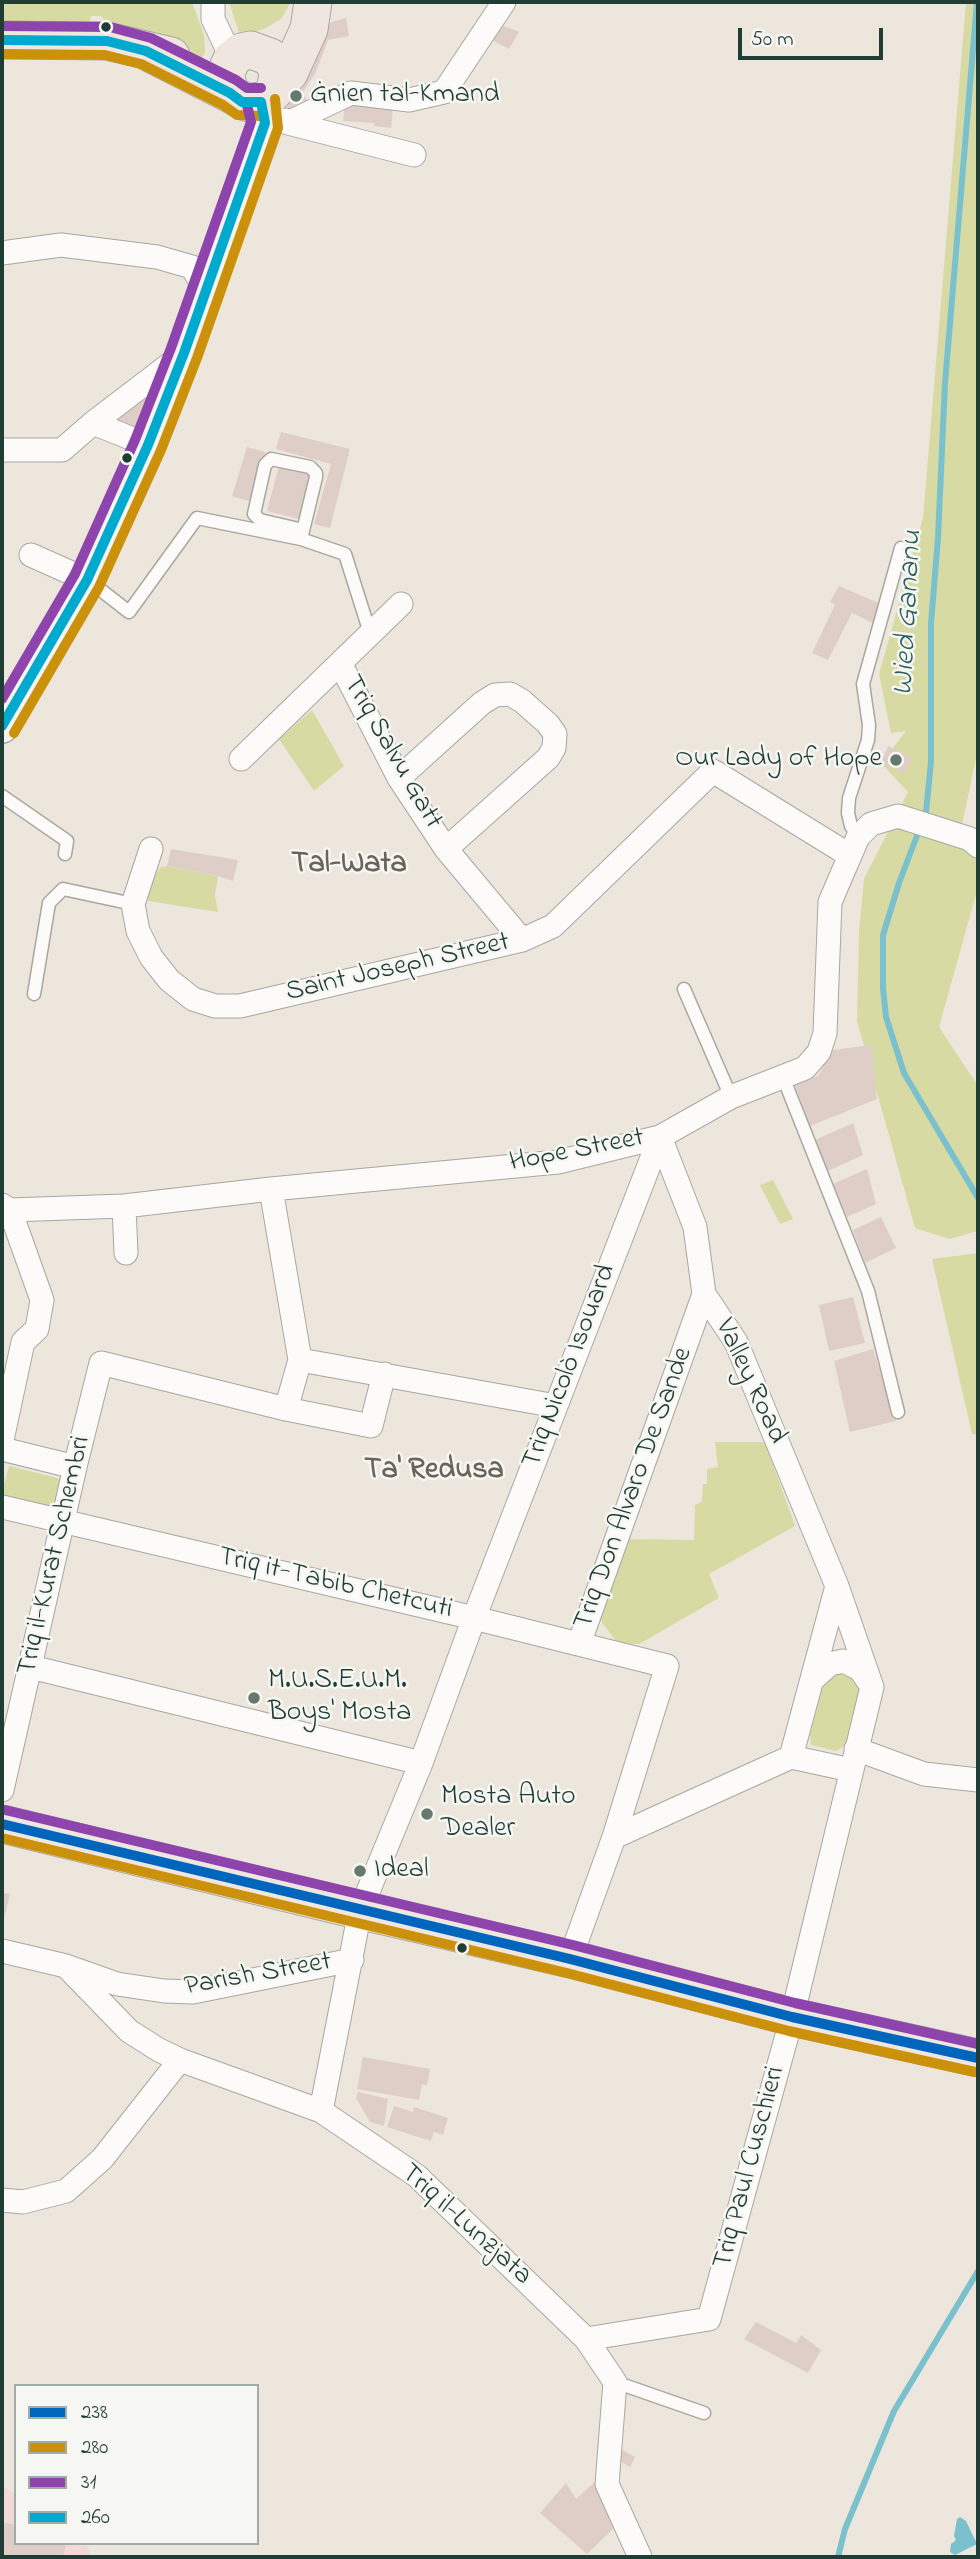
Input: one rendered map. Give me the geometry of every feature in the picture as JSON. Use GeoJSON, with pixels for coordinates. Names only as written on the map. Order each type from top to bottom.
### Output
{"type":"FeatureCollection","features":[{"type":"Feature","properties":{"kind":"main road"},"geometry":{"type":"LineString","coordinates":[[2,726],[88,580],[148,445],[184,353],[265,123],[254,80],[303,2]]}},
{"type":"Feature","properties":{"kind":"main road"},"geometry":{"type":"LineString","coordinates":[[2,40],[107,41],[254,80],[289,73],[309,29],[313,2]]}},
{"type":"Feature","properties":{"kind":"main road"},"geometry":{"type":"LineString","coordinates":[[2,1824],[570,1959],[792,2017],[978,2058]]}},
{"type":"Feature","properties":{"kind":"street"},"geometry":{"type":"LineString","coordinates":[[254,80],[409,100],[444,92],[504,2]]}},
{"type":"Feature","properties":{"kind":"street"},"geometry":{"type":"LineString","coordinates":[[213,10],[254,80],[414,155]]}},
{"type":"Feature","properties":{"kind":"street"},"geometry":{"type":"LineString","coordinates":[[2,253],[61,245],[157,257],[192,267],[206,291]]}},
{"type":"Feature","properties":{"kind":"street"},"geometry":{"type":"LineString","coordinates":[[2,450],[62,450],[184,353]]}},
{"type":"Feature","properties":{"kind":"street"},"geometry":{"type":"LineString","coordinates":[[93,423],[148,445]]}},
{"type":"Feature","properties":{"kind":"street"},"geometry":{"type":"LineString","coordinates":[[31,555],[88,580]]}},
{"type":"Feature","properties":{"kind":"street"},"geometry":{"type":"LineString","coordinates":[[241,759],[401,604]]}},
{"type":"Feature","properties":{"kind":"street","name":"Triq Salvu Gatt"},"geometry":{"type":"LineString","coordinates":[[340,663],[399,778],[446,849],[523,940]]}},
{"type":"Feature","properties":{"kind":"street"},"geometry":{"type":"LineString","coordinates":[[399,778],[482,703],[495,695],[510,694],[522,701],[548,724],[555,734],[554,748],[548,758],[446,849]]}},
{"type":"Feature","properties":{"kind":"street","name":"Saint Joseph Street"},"geometry":{"type":"LineString","coordinates":[[133,904],[138,932],[151,957],[169,980],[193,999],[215,1006],[240,1006],[523,940],[553,926],[713,771],[853,846]]}},
{"type":"Feature","properties":{"kind":"street"},"geometry":{"type":"LineString","coordinates":[[853,846],[871,824],[898,816],[974,843]]}},
{"type":"Feature","properties":{"kind":"street","name":"Hope Street"},"geometry":{"type":"LineString","coordinates":[[4,1210],[124,1206],[558,1162],[660,1137],[731,1097],[805,1068],[819,1052],[825,1032],[830,902],[853,846]]}},
{"type":"Feature","properties":{"kind":"street"},"geometry":{"type":"LineString","coordinates":[[133,904],[151,849]]}},
{"type":"Feature","properties":{"kind":"street","name":"Valley Road"},"geometry":{"type":"LineString","coordinates":[[660,1137],[695,1227],[704,1294],[736,1342],[837,1586],[872,1687]]}},
{"type":"Feature","properties":{"kind":"street","name":"Triq Nicolò Isouard"},"geometry":{"type":"LineString","coordinates":[[321,2110],[360,1911],[421,1763],[474,1618],[660,1137]]}},
{"type":"Feature","properties":{"kind":"street"},"geometry":{"type":"LineString","coordinates":[[271,1189],[300,1360],[286,1409],[371,1426],[384,1374]]}},
{"type":"Feature","properties":{"kind":"street"},"geometry":{"type":"LineString","coordinates":[[124,1206],[126,1253]]}},
{"type":"Feature","properties":{"kind":"street"},"geometry":{"type":"LineString","coordinates":[[2,1440],[23,1342],[37,1329],[41,1300],[4,1210]]}},
{"type":"Feature","properties":{"kind":"street","name":"Triq Don Alvaro De Sande"},"geometry":{"type":"LineString","coordinates":[[579,1644],[704,1294]]}},
{"type":"Feature","properties":{"kind":"street"},"geometry":{"type":"LineString","coordinates":[[300,1360],[556,1406]]}},
{"type":"Feature","properties":{"kind":"street","name":"Triq il-Kurat Schembri"},"geometry":{"type":"LineString","coordinates":[[2,1790],[75,1467],[102,1363],[286,1409]]}},
{"type":"Feature","properties":{"kind":"street"},"geometry":{"type":"LineString","coordinates":[[2,1449],[75,1467]]}},
{"type":"Feature","properties":{"kind":"street","name":"Triq it-Tabib Chetcuti"},"geometry":{"type":"LineString","coordinates":[[2,1507],[667,1666],[614,1837]]}},
{"type":"Feature","properties":{"kind":"street"},"geometry":{"type":"LineString","coordinates":[[791,1757],[837,1586]]}},
{"type":"Feature","properties":{"kind":"street"},"geometry":{"type":"LineString","coordinates":[[792,2017],[872,1687],[860,1669],[843,1661],[830,1664],[812,1680]]}},
{"type":"Feature","properties":{"kind":"street"},"geometry":{"type":"LineString","coordinates":[[31,1667],[421,1763]]}},
{"type":"Feature","properties":{"kind":"street"},"geometry":{"type":"LineString","coordinates":[[570,1959],[614,1837],[791,1757],[854,1759],[924,1774],[978,1780]]}},
{"type":"Feature","properties":{"kind":"street","name":"Parish Street"},"geometry":{"type":"LineString","coordinates":[[2,1951],[66,1966],[117,1984],[193,1992],[352,1960]]}},
{"type":"Feature","properties":{"kind":"street","name":"Triq il-Lunzjata"},"geometry":{"type":"LineString","coordinates":[[66,1966],[129,2031],[159,2050],[321,2110],[417,2176],[586,2339],[615,2382]]}},
{"type":"Feature","properties":{"kind":"street","name":"Triq Paul Cuschieri"},"geometry":{"type":"LineString","coordinates":[[586,2339],[709,2319],[792,2017]]}},
{"type":"Feature","properties":{"kind":"street"},"geometry":{"type":"LineString","coordinates":[[2,2200],[23,2202],[66,2191],[102,2160],[180,2060]]}},
{"type":"Feature","properties":{"kind":"street"},"geometry":{"type":"LineString","coordinates":[[615,2382],[607,2484],[640,2557]]}},
{"type":"Feature","properties":{"kind":"lane"},"geometry":{"type":"LineString","coordinates":[[302,534],[316,473],[310,467],[271,458],[265,465],[254,514],[260,520],[302,534],[345,554],[370,633]]}},
{"type":"Feature","properties":{"kind":"lane"},"geometry":{"type":"LineString","coordinates":[[88,580],[129,612],[197,518],[302,534]]}},
{"type":"Feature","properties":{"kind":"lane"},"geometry":{"type":"LineString","coordinates":[[853,846],[848,813],[849,798],[868,740],[869,725],[863,684],[901,548]]}},
{"type":"Feature","properties":{"kind":"lane"},"geometry":{"type":"LineString","coordinates":[[2,796],[66,841],[65,853]]}},
{"type":"Feature","properties":{"kind":"lane"},"geometry":{"type":"LineString","coordinates":[[34,994],[49,903],[62,889],[133,904]]}},
{"type":"Feature","properties":{"kind":"lane"},"geometry":{"type":"LineString","coordinates":[[684,989],[731,1097]]}},
{"type":"Feature","properties":{"kind":"lane"},"geometry":{"type":"LineString","coordinates":[[783,1077],[868,1291],[898,1412]]}},
{"type":"Feature","properties":{"kind":"lane"},"geometry":{"type":"LineString","coordinates":[[615,2382],[704,2413]]}},
{"type":"Feature","properties":{"kind":"shaded area"},"geometry":{"type":"Polygon","coordinates":[[[2,2486],[14,2493],[14,2545],[87,2545],[91,2557],[2,2557],[2,2486]]]}},
{"type":"Feature","properties":{"kind":"green space"},"geometry":{"type":"Polygon","coordinates":[[[2,2],[192,2],[204,35],[205,52],[199,59],[110,26],[101,16],[91,16],[89,23],[2,23],[2,2]]]}},
{"type":"Feature","properties":{"kind":"green space"},"geometry":{"type":"Polygon","coordinates":[[[229,2],[291,2],[281,19],[264,29],[240,36],[229,2]]]}},
{"type":"Feature","properties":{"kind":"green space"},"geometry":{"type":"Polygon","coordinates":[[[966,2],[978,2],[978,749],[958,844],[978,855],[978,887],[939,1027],[978,1086],[978,1231],[949,1239],[915,1228],[857,1021],[859,931],[864,879],[908,792],[881,763],[906,731],[891,733],[879,674],[923,518],[966,2]]]}},
{"type":"Feature","properties":{"kind":"green space"},"geometry":{"type":"Polygon","coordinates":[[[312,710],[344,766],[314,791],[279,739],[312,710]]]}},
{"type":"Feature","properties":{"kind":"green space"},"geometry":{"type":"Polygon","coordinates":[[[161,867],[218,876],[215,895],[218,912],[148,901],[148,884],[161,867]]]}},
{"type":"Feature","properties":{"kind":"green space"},"geometry":{"type":"Polygon","coordinates":[[[773,1180],[793,1219],[780,1224],[760,1185],[773,1180]]]}},
{"type":"Feature","properties":{"kind":"green space"},"geometry":{"type":"Polygon","coordinates":[[[978,1253],[978,1435],[972,1434],[932,1259],[978,1253]]]}},
{"type":"Feature","properties":{"kind":"green space"},"geometry":{"type":"Polygon","coordinates":[[[715,1442],[765,1442],[795,1526],[709,1574],[719,1598],[639,1644],[617,1643],[596,1614],[624,1539],[694,1540],[695,1505],[702,1502],[703,1484],[707,1484],[707,1469],[718,1467],[715,1442]]]}},
{"type":"Feature","properties":{"kind":"green space"},"geometry":{"type":"Polygon","coordinates":[[[9,1466],[61,1479],[52,1515],[2,1503],[9,1466]]]}},
{"type":"Feature","properties":{"kind":"green space"},"geometry":{"type":"Polygon","coordinates":[[[835,1671],[851,1672],[861,1685],[848,1744],[836,1751],[811,1745],[810,1735],[826,1675],[835,1671]]]}},
{"type":"Feature","properties":{"kind":"water"},"geometry":{"type":"Polygon","coordinates":[[[960,2517],[966,2521],[977,2544],[955,2555],[950,2552],[951,2544],[956,2540],[954,2536],[957,2519],[960,2517]]]}},
{"type":"Feature","properties":{"kind":"building"},"geometry":{"type":"Polygon","coordinates":[[[322,17],[329,19],[328,23],[346,18],[349,36],[328,40],[315,74],[302,93],[307,100],[290,110],[285,103],[322,17]]]}},
{"type":"Feature","properties":{"kind":"building"},"geometry":{"type":"Polygon","coordinates":[[[499,24],[519,32],[509,49],[488,38],[499,24]]]}},
{"type":"Feature","properties":{"kind":"building"},"geometry":{"type":"Polygon","coordinates":[[[345,102],[393,108],[391,128],[374,126],[374,123],[343,121],[345,102]]]}},
{"type":"Feature","properties":{"kind":"building"},"geometry":{"type":"Polygon","coordinates":[[[153,386],[138,432],[111,423],[153,386]]]}},
{"type":"Feature","properties":{"kind":"building"},"geometry":{"type":"Polygon","coordinates":[[[281,432],[350,449],[330,528],[314,524],[331,464],[276,449],[281,432]]]}},
{"type":"Feature","properties":{"kind":"building"},"geometry":{"type":"Polygon","coordinates":[[[247,447],[265,452],[253,502],[232,496],[247,447]]]}},
{"type":"Feature","properties":{"kind":"building"},"geometry":{"type":"Polygon","coordinates":[[[279,465],[312,474],[300,519],[267,511],[279,465]]]}},
{"type":"Feature","properties":{"kind":"building"},"geometry":{"type":"Polygon","coordinates":[[[839,586],[881,604],[873,623],[852,613],[828,660],[812,653],[835,605],[830,602],[839,586]]]}},
{"type":"Feature","properties":{"kind":"building","name":"Our Lady of Hope"},"geometry":{"type":"Polygon","coordinates":[[[888,746],[912,758],[905,774],[881,763],[888,746]]]}},
{"type":"Feature","properties":{"kind":"building"},"geometry":{"type":"Polygon","coordinates":[[[171,849],[238,860],[233,881],[167,866],[171,849]]]}},
{"type":"Feature","properties":{"kind":"building"},"geometry":{"type":"Polygon","coordinates":[[[871,1045],[877,1099],[810,1126],[795,1085],[818,1076],[833,1050],[871,1045]]]}},
{"type":"Feature","properties":{"kind":"building"},"geometry":{"type":"Polygon","coordinates":[[[853,1123],[863,1155],[828,1171],[815,1140],[853,1123]]]}},
{"type":"Feature","properties":{"kind":"building"},"geometry":{"type":"Polygon","coordinates":[[[867,1169],[876,1204],[847,1217],[833,1184],[867,1169]]]}},
{"type":"Feature","properties":{"kind":"building"},"geometry":{"type":"Polygon","coordinates":[[[881,1217],[896,1248],[865,1263],[853,1230],[881,1217]]]}},
{"type":"Feature","properties":{"kind":"building"},"geometry":{"type":"Polygon","coordinates":[[[853,1297],[865,1343],[829,1351],[819,1305],[853,1297]]]}},
{"type":"Feature","properties":{"kind":"building"},"geometry":{"type":"Polygon","coordinates":[[[873,1349],[896,1421],[850,1432],[834,1361],[873,1349]]]}},
{"type":"Feature","properties":{"kind":"building"},"geometry":{"type":"Polygon","coordinates":[[[2,1893],[10,1894],[3,1923],[2,1923],[2,1893]]]}},
{"type":"Feature","properties":{"kind":"building"},"geometry":{"type":"Polygon","coordinates":[[[363,2057],[430,2069],[427,2085],[422,2084],[419,2100],[357,2089],[363,2057]]]}},
{"type":"Feature","properties":{"kind":"building"},"geometry":{"type":"Polygon","coordinates":[[[358,2092],[388,2099],[384,2126],[370,2122],[356,2098],[358,2092]]]}},
{"type":"Feature","properties":{"kind":"building"},"geometry":{"type":"Polygon","coordinates":[[[394,2106],[413,2112],[414,2107],[448,2118],[443,2135],[434,2132],[431,2141],[387,2127],[394,2106]]]}},
{"type":"Feature","properties":{"kind":"building"},"geometry":{"type":"Polygon","coordinates":[[[756,2322],[796,2343],[801,2335],[821,2350],[808,2373],[744,2339],[756,2322]]]}},
{"type":"Feature","properties":{"kind":"building"},"geometry":{"type":"Polygon","coordinates":[[[619,2448],[635,2457],[630,2467],[613,2457],[619,2448]]]}},
{"type":"Feature","properties":{"kind":"building"},"geometry":{"type":"Polygon","coordinates":[[[599,2478],[618,2524],[587,2554],[540,2513],[566,2483],[576,2499],[599,2478]]]}},
{"type":"Feature","properties":{"kind":"building"},"geometry":{"type":"Polygon","coordinates":[[[2,2522],[14,2525],[14,2545],[66,2545],[63,2557],[2,2557],[2,2522]]]}},
{"type":"Feature","properties":{"kind":"waterway","name":"Wied Gananu"},"geometry":{"type":"LineString","coordinates":[[977,2],[945,383],[931,623],[931,762],[926,812],[883,935],[883,988],[886,1017],[904,1073],[978,1198]]}},
{"type":"Feature","properties":{"kind":"waterway","name":"Wied Gananu"},"geometry":{"type":"LineString","coordinates":[[838,2557],[845,2529],[894,2411],[978,2271]]}},
{"type":"Feature","properties":{"kind":"transit line","name":"31"},"geometry":{"type":"LineString","coordinates":[[2,26],[110,27],[151,38],[247,88],[261,88]]}},
{"type":"Feature","properties":{"kind":"transit line","name":"260"},"geometry":{"type":"LineString","coordinates":[[2,40],[107,41],[146,51],[230,93],[242,102],[261,102]]}},
{"type":"Feature","properties":{"kind":"transit line","name":"280"},"geometry":{"type":"LineString","coordinates":[[2,54],[105,55],[141,64],[223,105],[237,115],[261,116]]}},
{"type":"Feature","properties":{"kind":"transit line","name":"280"},"geometry":{"type":"LineString","coordinates":[[14,733],[99,587],[161,450],[197,358],[278,128],[275,99]]}},
{"type":"Feature","properties":{"kind":"transit line","name":"260"},"geometry":{"type":"LineString","coordinates":[[2,726],[87,580],[148,445],[184,353],[265,123],[261,102]]}},
{"type":"Feature","properties":{"kind":"transit line","name":"31"},"geometry":{"type":"LineString","coordinates":[[2,699],[75,574],[135,440],[171,348],[251,122],[247,105]]}},
{"type":"Feature","properties":{"kind":"transit line","name":"31"},"geometry":{"type":"LineString","coordinates":[[5,1810],[573,1945],[795,2003],[978,2044]]}},
{"type":"Feature","properties":{"kind":"transit line","name":"238"},"geometry":{"type":"LineString","coordinates":[[2,1824],[570,1959],[792,2017],[978,2058]]}},
{"type":"Feature","properties":{"kind":"transit line","name":"280"},"geometry":{"type":"LineString","coordinates":[[2,1838],[567,1973],[789,2031],[975,2072]]}},
{"type":"Feature","properties":{"kind":"place","name":"Ġnien tal-Kmand"},"geometry":{"type":"Point","coordinates":[296,96]}},
{"type":"Feature","properties":{"kind":"place","name":"Our Lady of Hope"},"geometry":{"type":"Point","coordinates":[896,760]}},
{"type":"Feature","properties":{"kind":"place","name":"M.U.S.E.U.M. Boys' Mosta"},"geometry":{"type":"Point","coordinates":[254,1698]}},
{"type":"Feature","properties":{"kind":"place","name":"Mosta Auto Dealer"},"geometry":{"type":"Point","coordinates":[427,1814]}},
{"type":"Feature","properties":{"kind":"place","name":"Ideal"},"geometry":{"type":"Point","coordinates":[360,1871]}},
{"type":"Feature","properties":{"kind":"district","name":"Tal-Wata"},"geometry":{"type":"Point","coordinates":[349,866]}},
{"type":"Feature","properties":{"kind":"district","name":"Ta' Redusa"},"geometry":{"type":"Point","coordinates":[434,1472]}}]}
